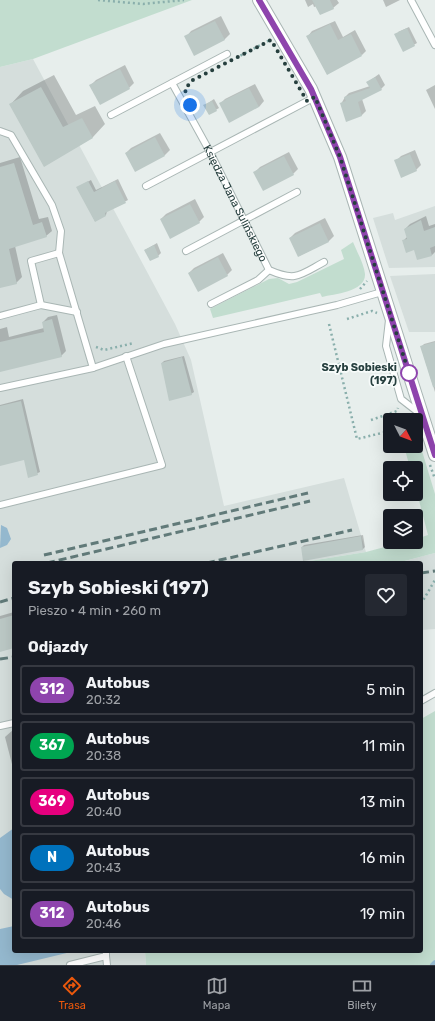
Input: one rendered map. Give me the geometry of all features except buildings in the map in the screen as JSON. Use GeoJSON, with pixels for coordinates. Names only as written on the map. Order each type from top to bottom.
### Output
{"type":"FeatureCollection","features":[{"type":"Feature","properties":{"kind":"street"},"geometry":{"type":"LineString","coordinates":[[259,0],[315,97],[340,157],[435,455]]}},
{"type":"Feature","properties":{"kind":"lane"},"geometry":{"type":"LineString","coordinates":[[411,0],[435,45]]}},
{"type":"Feature","properties":{"kind":"lane"},"geometry":{"type":"LineString","coordinates":[[111,115],[227,54]]}},
{"type":"Feature","properties":{"kind":"lane","name":"Księdza Jana Sulińskiego"},"geometry":{"type":"LineString","coordinates":[[172,83],[210,152],[269,270],[282,276],[296,277],[324,262]]}},
{"type":"Feature","properties":{"kind":"lane"},"geometry":{"type":"LineString","coordinates":[[146,186],[315,97]]}},
{"type":"Feature","properties":{"kind":"lane"},"geometry":{"type":"LineString","coordinates":[[0,131],[11,134],[52,205],[61,231],[60,253],[93,368]]}},
{"type":"Feature","properties":{"kind":"lane"},"geometry":{"type":"LineString","coordinates":[[186,251],[297,192]]}},
{"type":"Feature","properties":{"kind":"lane"},"geometry":{"type":"LineString","coordinates":[[41,305],[31,261],[60,253]]}},
{"type":"Feature","properties":{"kind":"lane"},"geometry":{"type":"LineString","coordinates":[[211,304],[258,280],[269,270]]}},
{"type":"Feature","properties":{"kind":"lane"},"geometry":{"type":"LineString","coordinates":[[0,388],[93,368],[164,344],[337,305],[382,292]]}},
{"type":"Feature","properties":{"kind":"lane"},"geometry":{"type":"LineString","coordinates":[[0,316],[41,305],[77,312]]}},
{"type":"Feature","properties":{"kind":"lane"},"geometry":{"type":"LineString","coordinates":[[0,505],[162,465],[126,356]]}},
{"type":"Feature","properties":{"kind":"lane"},"geometry":{"type":"LineString","coordinates":[[423,700],[435,692]]}},
{"type":"Feature","properties":{"kind":"lane"},"geometry":{"type":"LineString","coordinates":[[0,726],[12,723]]}},
{"type":"Feature","properties":{"kind":"lane"},"geometry":{"type":"LineString","coordinates":[[70,965],[106,954],[107,965]]}},
{"type":"Feature","properties":{"kind":"path"},"geometry":{"type":"LineString","coordinates":[[98,0],[143,4],[184,0]]}},
{"type":"Feature","properties":{"kind":"path"},"geometry":{"type":"LineString","coordinates":[[267,33],[275,46]]}},
{"type":"Feature","properties":{"kind":"path"},"geometry":{"type":"LineString","coordinates":[[231,60],[271,40]]}},
{"type":"Feature","properties":{"kind":"path"},"geometry":{"type":"LineString","coordinates":[[356,291],[365,285],[368,277]]}},
{"type":"Feature","properties":{"kind":"path"},"geometry":{"type":"LineString","coordinates":[[329,324],[357,439],[383,433]]}},
{"type":"Feature","properties":{"kind":"path"},"geometry":{"type":"LineString","coordinates":[[93,343],[95,346],[104,350],[138,342]]}},
{"type":"Feature","properties":{"kind":"path"},"geometry":{"type":"LineString","coordinates":[[423,601],[435,580]]}},
{"type":"Feature","properties":{"kind":"shaded area"},"geometry":{"type":"Polygon","coordinates":[[[33,59],[175,324],[191,360],[224,506],[344,478],[366,552],[309,561],[12,561],[12,953],[145,953],[146,965],[0,965],[0,67],[33,59]]]}},
{"type":"Feature","properties":{"kind":"shaded area"},"geometry":{"type":"Polygon","coordinates":[[[435,206],[435,267],[389,268],[373,218],[393,213],[395,220],[435,206]]]}},
{"type":"Feature","properties":{"kind":"shaded area"},"geometry":{"type":"Polygon","coordinates":[[[435,274],[435,332],[409,332],[390,276],[435,274]]]}},
{"type":"Feature","properties":{"kind":"shaded area"},"geometry":{"type":"Polygon","coordinates":[[[435,553],[435,629],[423,630],[423,561],[405,561],[435,553]]]}},
{"type":"Feature","properties":{"kind":"green space"},"geometry":{"type":"Polygon","coordinates":[[[0,0],[192,0],[33,59],[0,67],[0,0]]]}},
{"type":"Feature","properties":{"kind":"green space"},"geometry":{"type":"Polygon","coordinates":[[[353,242],[362,262],[365,274],[364,280],[355,288],[322,297],[320,293],[213,318],[210,309],[269,279],[278,278],[289,284],[297,282],[344,259],[341,250],[353,242]]]}},
{"type":"Feature","properties":{"kind":"green space"},"geometry":{"type":"Polygon","coordinates":[[[406,453],[423,453],[435,494],[435,553],[405,561],[310,561],[366,552],[383,547],[383,549],[423,549],[423,537],[428,535],[423,516],[423,509],[421,509],[419,501],[423,501],[423,461],[408,461],[406,453]]]}},
{"type":"Feature","properties":{"kind":"green space"},"geometry":{"type":"Polygon","coordinates":[[[435,711],[435,965],[146,965],[145,953],[423,953],[423,718],[435,711]]]}},
{"type":"Feature","properties":{"kind":"water"},"geometry":{"type":"Polygon","coordinates":[[[1,525],[7,528],[11,539],[7,545],[0,548],[1,525]]]}},
{"type":"Feature","properties":{"kind":"water"},"geometry":{"type":"Polygon","coordinates":[[[12,829],[12,899],[4,894],[0,889],[0,838],[12,829]]]}},
{"type":"Feature","properties":{"kind":"water"},"geometry":{"type":"Polygon","coordinates":[[[12,926],[12,953],[67,953],[17,965],[0,965],[0,929],[12,926]]]}},
{"type":"Feature","properties":{"kind":"waterway"},"geometry":{"type":"LineString","coordinates":[[432,965],[435,962]]}},
{"type":"Feature","properties":{"kind":"railway"},"geometry":{"type":"LineString","coordinates":[[44,555],[308,493]]}},
{"type":"Feature","properties":{"kind":"railway"},"geometry":{"type":"LineString","coordinates":[[55,561],[310,501]]}},
{"type":"Feature","properties":{"kind":"railway"},"geometry":{"type":"LineString","coordinates":[[216,561],[352,530]]}},
{"type":"Feature","properties":{"kind":"railway"},"geometry":{"type":"LineString","coordinates":[[423,573],[435,571]]}},
{"type":"Feature","properties":{"kind":"railway"},"geometry":{"type":"LineString","coordinates":[[0,602],[12,599]]}},
{"type":"Feature","properties":{"kind":"railway"},"geometry":{"type":"LineString","coordinates":[[0,659],[12,657]]}},
{"type":"Feature","properties":{"kind":"bus line","name":"312"},"geometry":{"type":"LineString","coordinates":[[259,0],[311,89],[326,121],[340,157],[435,455]]}},
{"type":"Feature","properties":{"kind":"place","name":"Szyb Sobieski (197)"},"geometry":{"type":"Point","coordinates":[409,373]}},
{"type":"Feature","properties":{"kind":"route"},"geometry":{"type":"LineString","coordinates":[[190,105],[185,94],[185,90],[186,86],[191,81],[271,40],[307,101],[315,97],[326,121],[340,157],[409,373]]}}]}
